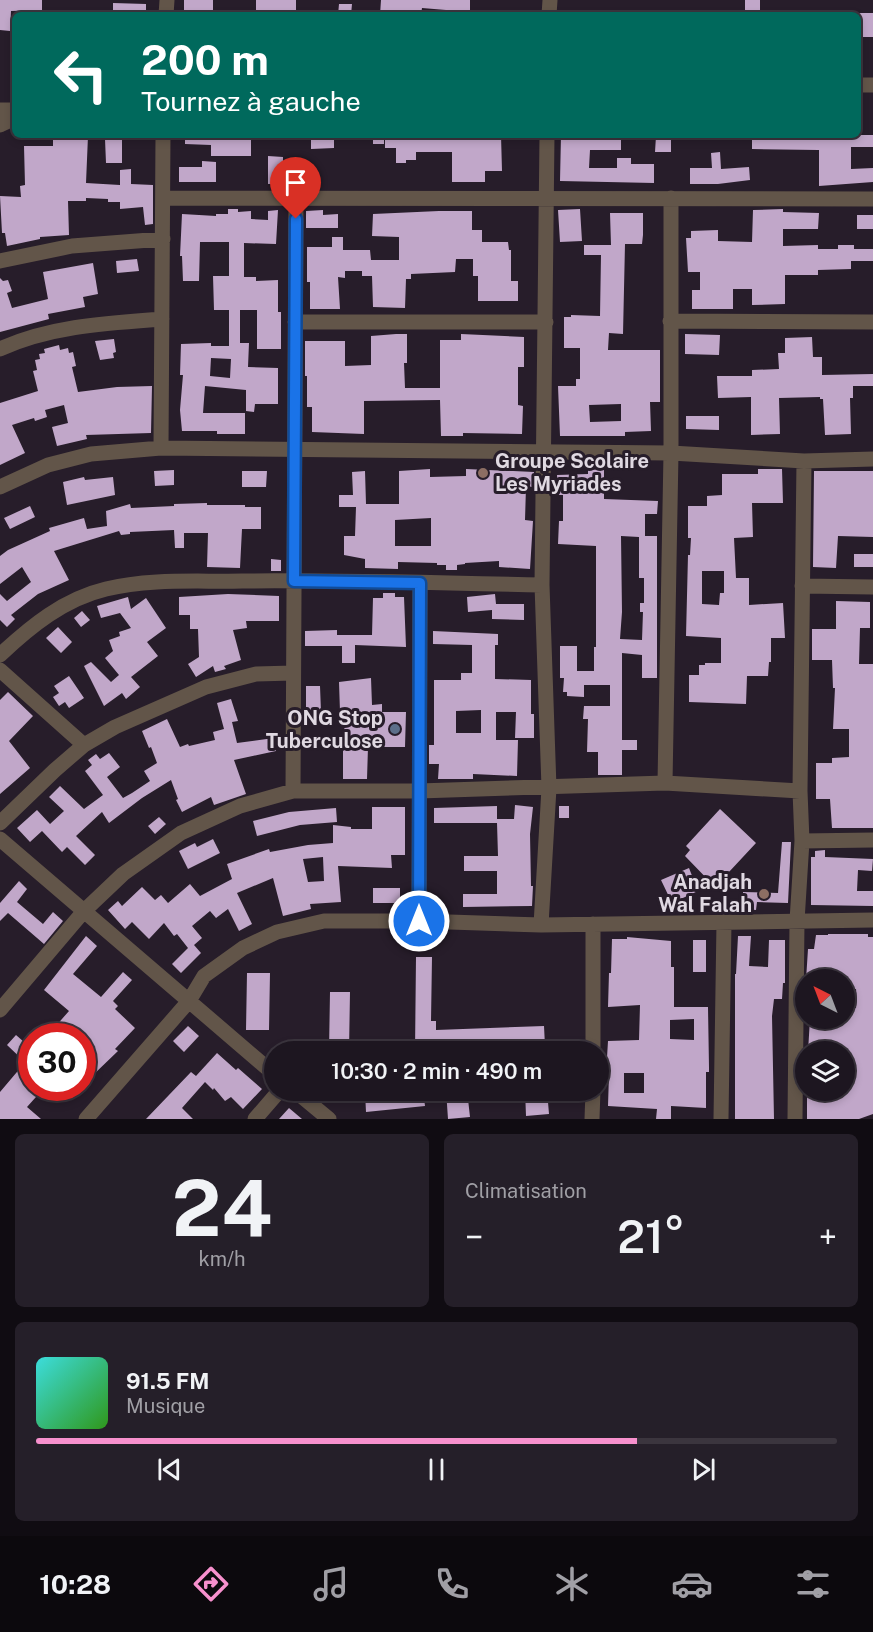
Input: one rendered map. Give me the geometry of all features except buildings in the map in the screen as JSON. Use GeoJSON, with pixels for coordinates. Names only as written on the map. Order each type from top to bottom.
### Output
{"type":"FeatureCollection","features":[{"type":"Feature","properties":{"kind":"street"},"geometry":{"type":"LineString","coordinates":[[161,448],[163,138]]}},
{"type":"Feature","properties":{"kind":"street"},"geometry":{"type":"LineString","coordinates":[[541,924],[549,788],[542,585],[547,138]]}},
{"type":"Feature","properties":{"kind":"street"},"geometry":{"type":"LineString","coordinates":[[163,198],[873,198]]}},
{"type":"Feature","properties":{"kind":"street"},"geometry":{"type":"LineString","coordinates":[[292,791],[296,198]]}},
{"type":"Feature","properties":{"kind":"street"},"geometry":{"type":"LineString","coordinates":[[665,783],[671,453],[671,198]]}},
{"type":"Feature","properties":{"kind":"street"},"geometry":{"type":"LineString","coordinates":[[0,261],[72,246],[163,239]]}},
{"type":"Feature","properties":{"kind":"street"},"geometry":{"type":"LineString","coordinates":[[0,349],[52,332],[100,324],[162,319]]}},
{"type":"Feature","properties":{"kind":"street"},"geometry":{"type":"LineString","coordinates":[[670,321],[873,322]]}},
{"type":"Feature","properties":{"kind":"street"},"geometry":{"type":"LineString","coordinates":[[295,322],[546,322]]}},
{"type":"Feature","properties":{"kind":"street"},"geometry":{"type":"LineString","coordinates":[[0,487],[48,465],[91,454],[161,448],[671,453],[804,461],[873,459]]}},
{"type":"Feature","properties":{"kind":"street"},"geometry":{"type":"LineString","coordinates":[[795,1119],[797,921],[802,842],[800,792],[804,461]]}},
{"type":"Feature","properties":{"kind":"street"},"geometry":{"type":"LineString","coordinates":[[0,655],[32,625],[64,605],[106,589],[158,582],[294,581],[542,585]]}},
{"type":"Feature","properties":{"kind":"street"},"geometry":{"type":"LineString","coordinates":[[419,921],[420,583]]}},
{"type":"Feature","properties":{"kind":"street"},"geometry":{"type":"LineString","coordinates":[[802,586],[873,587]]}},
{"type":"Feature","properties":{"kind":"street"},"geometry":{"type":"LineString","coordinates":[[0,670],[84,745]]}},
{"type":"Feature","properties":{"kind":"street"},"geometry":{"type":"LineString","coordinates":[[0,823],[84,745],[115,727],[206,687],[256,674],[293,673]]}},
{"type":"Feature","properties":{"kind":"street"},"geometry":{"type":"LineString","coordinates":[[0,1010],[84,911],[123,874],[181,832],[240,806],[292,791],[419,791],[665,783],[800,792]]}},
{"type":"Feature","properties":{"kind":"street"},"geometry":{"type":"LineString","coordinates":[[0,839],[264,1065]]}},
{"type":"Feature","properties":{"kind":"street"},"geometry":{"type":"LineString","coordinates":[[802,842],[873,840]]}},
{"type":"Feature","properties":{"kind":"street"},"geometry":{"type":"LineString","coordinates":[[86,1119],[189,1001],[204,976],[243,948],[277,932],[324,921],[593,924],[873,920]]}},
{"type":"Feature","properties":{"kind":"street"},"geometry":{"type":"LineString","coordinates":[[721,1119],[724,922]]}},
{"type":"Feature","properties":{"kind":"street"},"geometry":{"type":"LineString","coordinates":[[593,924],[593,1041]]}},
{"type":"Feature","properties":{"kind":"street"},"geometry":{"type":"LineString","coordinates":[[255,1119],[271,1101]]}},
{"type":"Feature","properties":{"kind":"street"},"geometry":{"type":"LineString","coordinates":[[307,1101],[329,1119]]}},
{"type":"Feature","properties":{"kind":"street"},"geometry":{"type":"LineString","coordinates":[[592,1101],[592,1119]]}},
{"type":"Feature","properties":{"kind":"place","name":"Groupe Scolaire Les Myriades"},"geometry":{"type":"Point","coordinates":[483,473]}},
{"type":"Feature","properties":{"kind":"place","name":"ONG Stop Tuberculose"},"geometry":{"type":"Point","coordinates":[395,729]}},
{"type":"Feature","properties":{"kind":"place","name":"Anadjah Wal Falah"},"geometry":{"type":"Point","coordinates":[764,894]}},
{"type":"Feature","properties":{"kind":"route"},"geometry":{"type":"LineString","coordinates":[[296,219],[294,581],[420,583],[419,921]]}}]}
